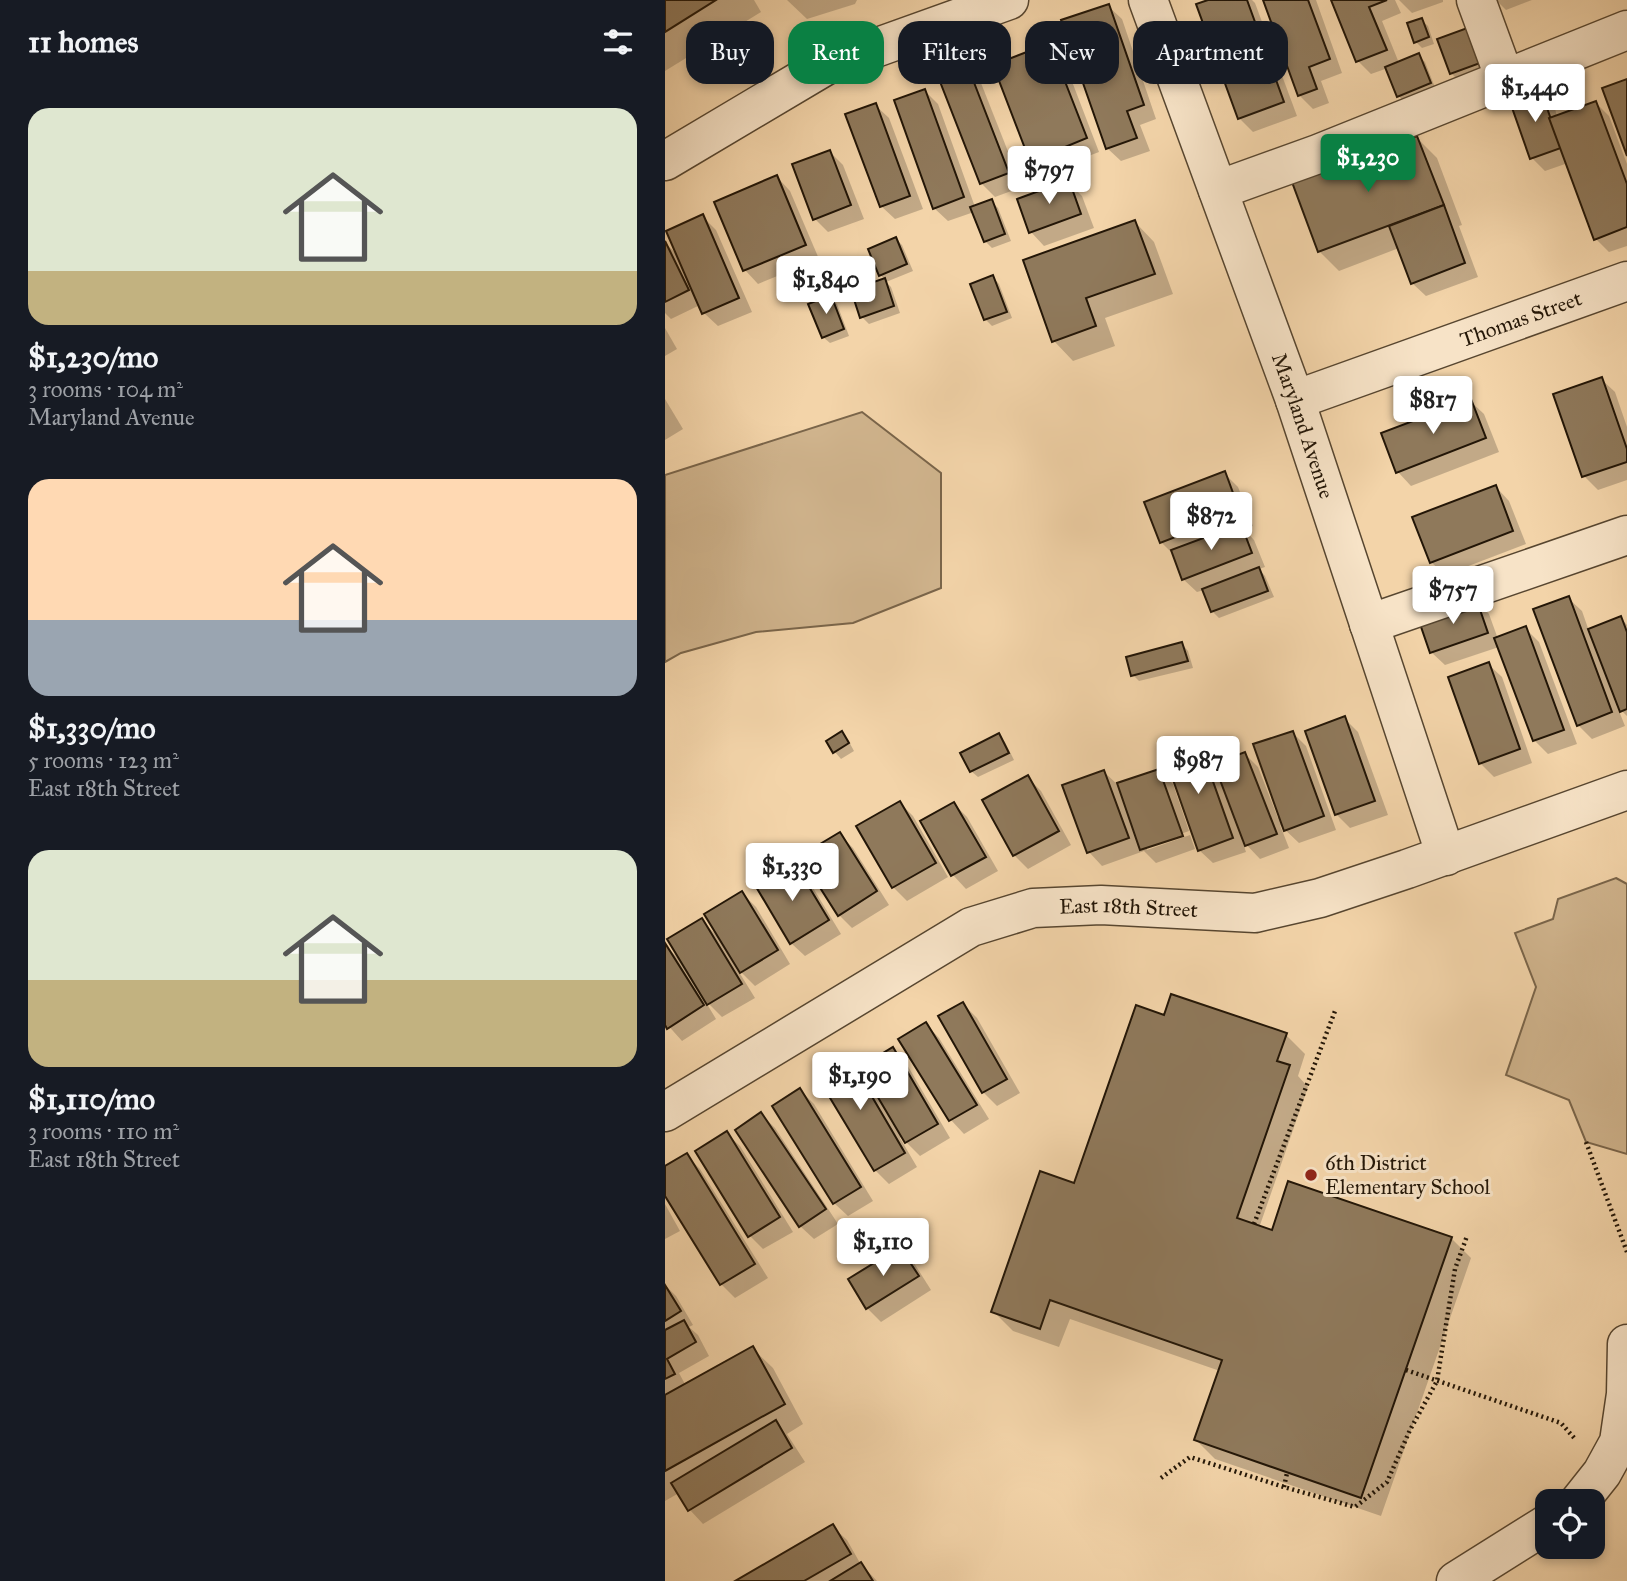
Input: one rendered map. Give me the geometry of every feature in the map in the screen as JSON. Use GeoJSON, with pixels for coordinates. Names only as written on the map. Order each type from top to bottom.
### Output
{"type":"FeatureCollection","features":[{"type":"Feature","properties":{"kind":"street"},"geometry":{"type":"LineString","coordinates":[[665,161],[825,66],[1009,0]]}},
{"type":"Feature","properties":{"kind":"street","name":"Maryland Avenue"},"geometry":{"type":"LineString","coordinates":[[1148,0],[1295,400],[1446,856]]}},
{"type":"Feature","properties":{"kind":"street"},"geometry":{"type":"LineString","coordinates":[[1476,0],[1506,79]]}},
{"type":"Feature","properties":{"kind":"street"},"geometry":{"type":"LineString","coordinates":[[1218,190],[1318,154],[1627,30]]}},
{"type":"Feature","properties":{"kind":"street","name":"Thomas Street"},"geometry":{"type":"LineString","coordinates":[[1295,400],[1627,281]]}},
{"type":"Feature","properties":{"kind":"street"},"geometry":{"type":"LineString","coordinates":[[1369,624],[1627,535]]}},
{"type":"Feature","properties":{"kind":"street","name":"East 18th Street"},"geometry":{"type":"LineString","coordinates":[[665,1112],[971,927],[1033,908],[1101,905],[1255,913],[1320,898],[1446,856],[1627,790]]}},
{"type":"Feature","properties":{"kind":"street"},"geometry":{"type":"LineString","coordinates":[[1589,1489],[1602,1473],[1619,1442],[1626,1395],[1627,1345]]}},
{"type":"Feature","properties":{"kind":"street"},"geometry":{"type":"LineString","coordinates":[[1456,1581],[1535,1532]]}},
{"type":"Feature","properties":{"kind":"path"},"geometry":{"type":"LineString","coordinates":[[1254,1224],[1335,1012]]}},
{"type":"Feature","properties":{"kind":"path"},"geometry":{"type":"LineString","coordinates":[[1586,1142],[1627,1252]]}},
{"type":"Feature","properties":{"kind":"path"},"geometry":{"type":"LineString","coordinates":[[1161,1478],[1190,1457],[1355,1507],[1387,1482],[1410,1430],[1437,1381],[1455,1269],[1467,1236]]}},
{"type":"Feature","properties":{"kind":"path"},"geometry":{"type":"LineString","coordinates":[[1406,1370],[1561,1423],[1579,1443]]}},
{"type":"Feature","properties":{"kind":"path"},"geometry":{"type":"LineString","coordinates":[[1284,1487],[1287,1473]]}},
{"type":"Feature","properties":{"kind":"shaded area"},"geometry":{"type":"Polygon","coordinates":[[[862,412],[941,473],[941,588],[853,623],[756,632],[681,653],[665,662],[665,475],[862,412]]]}},
{"type":"Feature","properties":{"kind":"shaded area"},"geometry":{"type":"Polygon","coordinates":[[[1616,878],[1627,884],[1627,1154],[1586,1142],[1569,1100],[1506,1075],[1536,987],[1515,933],[1553,919],[1558,899],[1616,878]]]}},
{"type":"Feature","properties":{"kind":"building"},"geometry":{"type":"Polygon","coordinates":[[[665,0],[716,0],[665,32],[665,0]]]}},
{"type":"Feature","properties":{"kind":"building"},"geometry":{"type":"Polygon","coordinates":[[[1208,0],[1247,0],[1255,21],[1202,21],[1196,4],[1208,0]]]}},
{"type":"Feature","properties":{"kind":"building"},"geometry":{"type":"Polygon","coordinates":[[[1263,0],[1308,0],[1330,59],[1309,67],[1317,89],[1298,96],[1288,69],[1288,21],[1271,21],[1263,0]]]}},
{"type":"Feature","properties":{"kind":"building"},"geometry":{"type":"Polygon","coordinates":[[[1331,0],[1387,0],[1369,7],[1387,50],[1356,62],[1331,0]]]}},
{"type":"Feature","properties":{"kind":"building"},"geometry":{"type":"Polygon","coordinates":[[[1109,4],[1115,21],[1061,21],[1109,4]]]}},
{"type":"Feature","properties":{"kind":"building"},"geometry":{"type":"Polygon","coordinates":[[[1422,18],[1429,37],[1414,43],[1407,23],[1422,18]]]}},
{"type":"Feature","properties":{"kind":"building"},"geometry":{"type":"Polygon","coordinates":[[[1470,27],[1483,62],[1450,74],[1437,39],[1470,27]]]}},
{"type":"Feature","properties":{"kind":"building"},"geometry":{"type":"Polygon","coordinates":[[[1119,33],[1133,73],[1133,84],[1137,84],[1144,105],[1127,111],[1137,138],[1106,149],[1083,84],[1119,84],[1119,33]]]}},
{"type":"Feature","properties":{"kind":"building"},"geometry":{"type":"Polygon","coordinates":[[[1025,53],[1025,84],[1066,84],[1087,138],[1060,149],[1070,174],[1039,185],[1000,84],[1011,84],[1011,58],[1025,53]]]}},
{"type":"Feature","properties":{"kind":"building"},"geometry":{"type":"Polygon","coordinates":[[[1419,53],[1431,83],[1397,97],[1385,67],[1419,53]]]}},
{"type":"Feature","properties":{"kind":"building"},"geometry":{"type":"Polygon","coordinates":[[[1627,79],[1627,156],[1602,88],[1627,79]]]}},
{"type":"Feature","properties":{"kind":"building"},"geometry":{"type":"Polygon","coordinates":[[[941,84],[975,84],[1009,173],[980,184],[941,84]]]}},
{"type":"Feature","properties":{"kind":"building"},"geometry":{"type":"Polygon","coordinates":[[[1225,84],[1277,84],[1284,102],[1238,119],[1225,84]]]}},
{"type":"Feature","properties":{"kind":"building"},"geometry":{"type":"Polygon","coordinates":[[[1540,88],[1561,148],[1530,159],[1509,99],[1540,88]]]}},
{"type":"Feature","properties":{"kind":"building"},"geometry":{"type":"Polygon","coordinates":[[[925,89],[964,197],[933,209],[894,100],[925,89]]]}},
{"type":"Feature","properties":{"kind":"building"},"geometry":{"type":"Polygon","coordinates":[[[1596,101],[1627,184],[1627,227],[1594,240],[1549,118],[1596,101]]]}},
{"type":"Feature","properties":{"kind":"building"},"geometry":{"type":"Polygon","coordinates":[[[876,103],[910,196],[880,207],[845,114],[876,103]]]}},
{"type":"Feature","properties":{"kind":"building"},"geometry":{"type":"Polygon","coordinates":[[[1417,136],[1444,205],[1318,252],[1292,182],[1417,136]]]}},
{"type":"Feature","properties":{"kind":"building"},"geometry":{"type":"Polygon","coordinates":[[[830,150],[851,205],[813,220],[792,164],[830,150]]]}},
{"type":"Feature","properties":{"kind":"building"},"geometry":{"type":"Polygon","coordinates":[[[777,175],[806,245],[743,271],[714,202],[777,175]]]}},
{"type":"Feature","properties":{"kind":"building"},"geometry":{"type":"Polygon","coordinates":[[[1069,180],[1081,214],[1029,233],[1017,199],[1069,180]]]}},
{"type":"Feature","properties":{"kind":"building"},"geometry":{"type":"Polygon","coordinates":[[[992,199],[1005,234],[984,242],[970,207],[992,199]]]}},
{"type":"Feature","properties":{"kind":"building"},"geometry":{"type":"Polygon","coordinates":[[[1444,205],[1465,263],[1411,284],[1389,226],[1444,205]]]}},
{"type":"Feature","properties":{"kind":"building"},"geometry":{"type":"Polygon","coordinates":[[[703,214],[739,298],[702,314],[666,231],[703,214]]]}},
{"type":"Feature","properties":{"kind":"building"},"geometry":{"type":"Polygon","coordinates":[[[1135,220],[1155,274],[1086,298],[1096,326],[1052,342],[1023,260],[1135,220]]]}},
{"type":"Feature","properties":{"kind":"building"},"geometry":{"type":"Polygon","coordinates":[[[896,237],[907,264],[879,276],[868,249],[896,237]]]}},
{"type":"Feature","properties":{"kind":"building"},"geometry":{"type":"Polygon","coordinates":[[[665,241],[689,290],[665,302],[665,241]]]}},
{"type":"Feature","properties":{"kind":"building"},"geometry":{"type":"Polygon","coordinates":[[[993,275],[1007,312],[984,320],[970,284],[993,275]]]}},
{"type":"Feature","properties":{"kind":"building"},"geometry":{"type":"Polygon","coordinates":[[[885,278],[894,306],[860,318],[851,290],[885,278]]]}},
{"type":"Feature","properties":{"kind":"building"},"geometry":{"type":"Polygon","coordinates":[[[831,295],[844,329],[822,338],[808,304],[831,295]]]}},
{"type":"Feature","properties":{"kind":"building"},"geometry":{"type":"Polygon","coordinates":[[[1602,377],[1627,449],[1627,462],[1582,477],[1553,394],[1602,377]]]}},
{"type":"Feature","properties":{"kind":"building"},"geometry":{"type":"Polygon","coordinates":[[[1471,399],[1486,438],[1396,473],[1381,433],[1471,399]]]}},
{"type":"Feature","properties":{"kind":"building"},"geometry":{"type":"Polygon","coordinates":[[[1225,471],[1240,512],[1160,543],[1144,502],[1225,471]]]}},
{"type":"Feature","properties":{"kind":"building"},"geometry":{"type":"Polygon","coordinates":[[[1496,485],[1513,531],[1430,563],[1412,517],[1496,485]]]}},
{"type":"Feature","properties":{"kind":"building"},"geometry":{"type":"Polygon","coordinates":[[[1241,524],[1252,553],[1182,580],[1171,550],[1241,524]]]}},
{"type":"Feature","properties":{"kind":"building"},"geometry":{"type":"Polygon","coordinates":[[[1259,567],[1268,591],[1211,612],[1202,589],[1259,567]]]}},
{"type":"Feature","properties":{"kind":"building"},"geometry":{"type":"Polygon","coordinates":[[[1569,596],[1612,712],[1577,726],[1533,609],[1569,596]]]}},
{"type":"Feature","properties":{"kind":"building"},"geometry":{"type":"Polygon","coordinates":[[[1476,598],[1488,633],[1430,653],[1418,618],[1476,598]]]}},
{"type":"Feature","properties":{"kind":"building"},"geometry":{"type":"Polygon","coordinates":[[[1621,616],[1627,632],[1627,709],[1620,712],[1588,629],[1621,616]]]}},
{"type":"Feature","properties":{"kind":"building"},"geometry":{"type":"Polygon","coordinates":[[[1526,626],[1564,730],[1533,741],[1494,638],[1526,626]]]}},
{"type":"Feature","properties":{"kind":"building"},"geometry":{"type":"Polygon","coordinates":[[[1182,642],[1188,661],[1131,676],[1126,657],[1182,642]]]}},
{"type":"Feature","properties":{"kind":"building"},"geometry":{"type":"Polygon","coordinates":[[[1489,662],[1520,749],[1479,764],[1448,677],[1489,662]]]}},
{"type":"Feature","properties":{"kind":"building"},"geometry":{"type":"Polygon","coordinates":[[[1345,716],[1375,801],[1335,815],[1305,731],[1345,716]]]}},
{"type":"Feature","properties":{"kind":"building"},"geometry":{"type":"Polygon","coordinates":[[[842,731],[849,743],[833,753],[826,741],[842,731]]]}},
{"type":"Feature","properties":{"kind":"building"},"geometry":{"type":"Polygon","coordinates":[[[1293,731],[1324,816],[1284,831],[1253,744],[1293,731]]]}},
{"type":"Feature","properties":{"kind":"building"},"geometry":{"type":"Polygon","coordinates":[[[999,733],[1009,753],[970,772],[960,753],[999,733]]]}},
{"type":"Feature","properties":{"kind":"building"},"geometry":{"type":"Polygon","coordinates":[[[1199,742],[1233,838],[1198,851],[1164,754],[1199,742]]]}},
{"type":"Feature","properties":{"kind":"building"},"geometry":{"type":"Polygon","coordinates":[[[1245,752],[1277,834],[1245,846],[1214,764],[1245,752]]]}},
{"type":"Feature","properties":{"kind":"building"},"geometry":{"type":"Polygon","coordinates":[[[1159,769],[1183,836],[1140,850],[1117,783],[1159,769]]]}},
{"type":"Feature","properties":{"kind":"building"},"geometry":{"type":"Polygon","coordinates":[[[1104,770],[1129,838],[1087,853],[1062,785],[1104,770]]]}},
{"type":"Feature","properties":{"kind":"building"},"geometry":{"type":"Polygon","coordinates":[[[1028,775],[1059,831],[1013,856],[982,800],[1028,775]]]}},
{"type":"Feature","properties":{"kind":"building"},"geometry":{"type":"Polygon","coordinates":[[[900,801],[936,863],[892,888],[856,826],[900,801]]]}},
{"type":"Feature","properties":{"kind":"building"},"geometry":{"type":"Polygon","coordinates":[[[954,802],[986,857],[951,876],[920,821],[954,802]]]}},
{"type":"Feature","properties":{"kind":"building"},"geometry":{"type":"Polygon","coordinates":[[[840,832],[877,891],[838,916],[800,856],[840,832]]]}},
{"type":"Feature","properties":{"kind":"building"},"geometry":{"type":"Polygon","coordinates":[[[794,862],[829,920],[790,944],[755,885],[794,862]]]}},
{"type":"Feature","properties":{"kind":"building"},"geometry":{"type":"Polygon","coordinates":[[[742,891],[778,950],[740,973],[704,914],[742,891]]]}},
{"type":"Feature","properties":{"kind":"building"},"geometry":{"type":"Polygon","coordinates":[[[702,918],[742,984],[707,1005],[667,939],[702,918]]]}},
{"type":"Feature","properties":{"kind":"building"},"geometry":{"type":"Polygon","coordinates":[[[665,943],[704,1005],[667,1029],[665,1025],[665,943]]]}},
{"type":"Feature","properties":{"kind":"building"},"geometry":{"type":"Polygon","coordinates":[[[1171,994],[1287,1033],[1277,1061],[1290,1065],[1237,1218],[1272,1230],[1288,1181],[1452,1237],[1361,1498],[1194,1440],[1222,1360],[1050,1300],[1040,1329],[991,1312],[1040,1171],[1074,1183],[1136,1005],[1164,1015],[1171,994]]]}},
{"type":"Feature","properties":{"kind":"building"},"geometry":{"type":"Polygon","coordinates":[[[963,1002],[1007,1079],[982,1093],[938,1016],[963,1002]]]}},
{"type":"Feature","properties":{"kind":"building"},"geometry":{"type":"Polygon","coordinates":[[[926,1022],[977,1105],[949,1121],[898,1039],[926,1022]]]}},
{"type":"Feature","properties":{"kind":"building"},"geometry":{"type":"Polygon","coordinates":[[[893,1047],[938,1124],[905,1143],[860,1067],[893,1047]]]}},
{"type":"Feature","properties":{"kind":"building"},"geometry":{"type":"Polygon","coordinates":[[[847,1054],[905,1153],[874,1171],[815,1073],[847,1054]]]}},
{"type":"Feature","properties":{"kind":"building"},"geometry":{"type":"Polygon","coordinates":[[[800,1088],[861,1187],[833,1204],[772,1106],[800,1088]]]}},
{"type":"Feature","properties":{"kind":"building"},"geometry":{"type":"Polygon","coordinates":[[[761,1112],[826,1209],[799,1227],[735,1130],[761,1112]]]}},
{"type":"Feature","properties":{"kind":"building"},"geometry":{"type":"Polygon","coordinates":[[[727,1131],[780,1217],[748,1237],[695,1151],[727,1131]]]}},
{"type":"Feature","properties":{"kind":"building"},"geometry":{"type":"Polygon","coordinates":[[[687,1153],[755,1264],[720,1285],[665,1196],[665,1166],[687,1153]]]}},
{"type":"Feature","properties":{"kind":"building"},"geometry":{"type":"Polygon","coordinates":[[[900,1247],[919,1276],[866,1309],[848,1279],[900,1247]]]}},
{"type":"Feature","properties":{"kind":"building"},"geometry":{"type":"Polygon","coordinates":[[[665,1285],[681,1311],[665,1321],[665,1285]]]}},
{"type":"Feature","properties":{"kind":"building"},"geometry":{"type":"Polygon","coordinates":[[[684,1320],[696,1342],[667,1359],[675,1374],[665,1379],[665,1330],[684,1320]]]}},
{"type":"Feature","properties":{"kind":"building"},"geometry":{"type":"Polygon","coordinates":[[[753,1346],[785,1404],[665,1471],[665,1395],[753,1346]]]}},
{"type":"Feature","properties":{"kind":"building"},"geometry":{"type":"Polygon","coordinates":[[[776,1420],[792,1448],[688,1511],[671,1483],[776,1420]]]}},
{"type":"Feature","properties":{"kind":"building"},"geometry":{"type":"Polygon","coordinates":[[[833,1524],[851,1554],[804,1581],[735,1581],[833,1524]]]}},
{"type":"Feature","properties":{"kind":"building"},"geometry":{"type":"Polygon","coordinates":[[[861,1562],[873,1581],[830,1581],[861,1562]]]}},
{"type":"Feature","properties":{"kind":"place","name":"6th District Elementary School"},"geometry":{"type":"Point","coordinates":[1311,1175]}}]}
